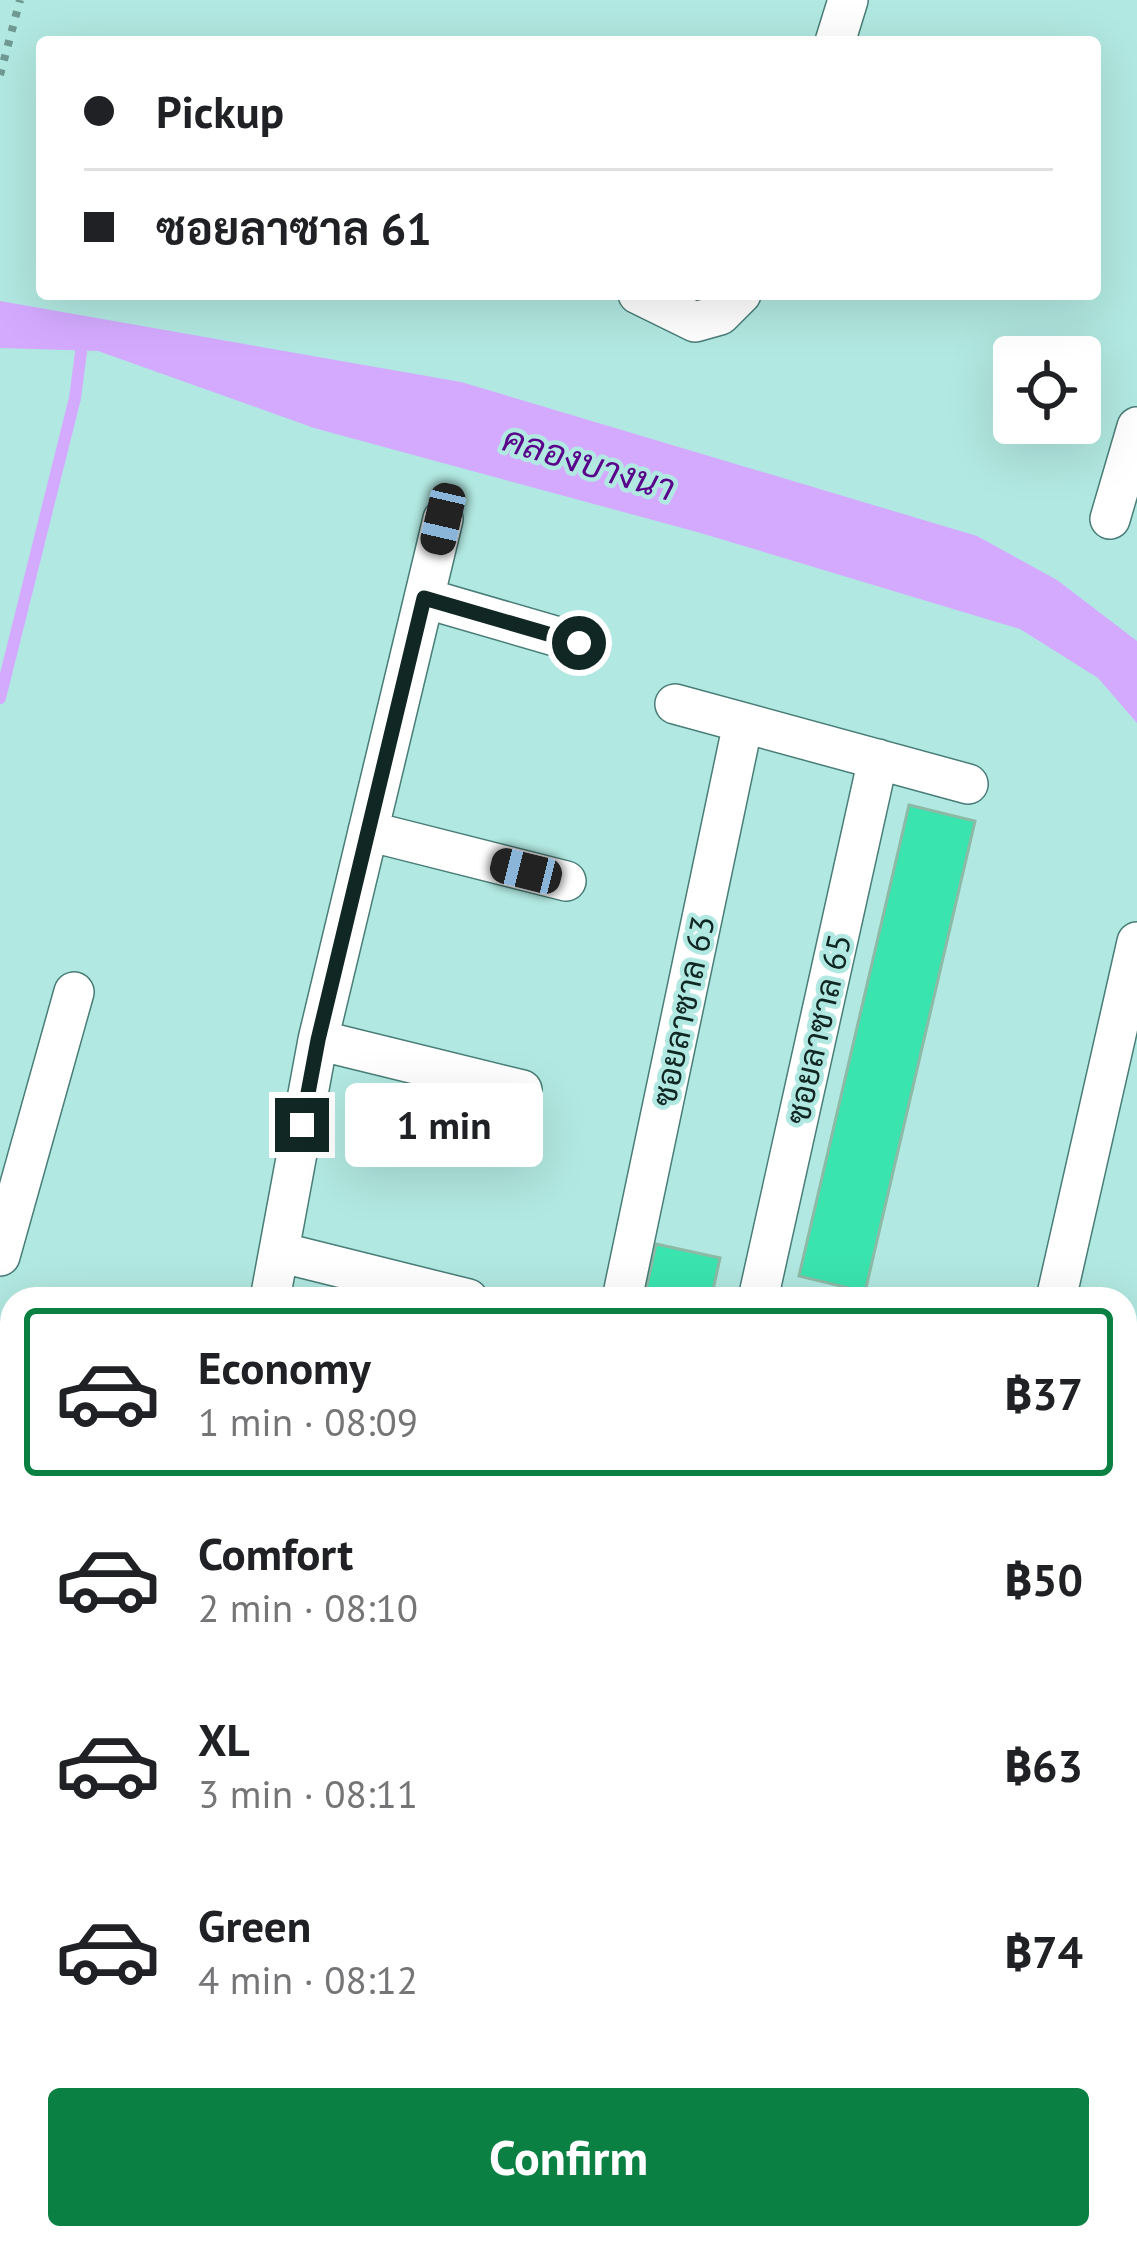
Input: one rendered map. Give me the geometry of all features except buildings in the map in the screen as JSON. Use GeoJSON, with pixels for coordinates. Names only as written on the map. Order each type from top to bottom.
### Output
{"type":"FeatureCollection","features":[{"type":"Feature","properties":{"kind":"street"},"geometry":{"type":"LineString","coordinates":[[837,36],[848,0]]}},
{"type":"Feature","properties":{"kind":"street"},"geometry":{"type":"LineString","coordinates":[[650,300],[695,322],[720,315],[735,300]]}},
{"type":"Feature","properties":{"kind":"street"},"geometry":{"type":"LineString","coordinates":[[1110,519],[1137,428]]}},
{"type":"Feature","properties":{"kind":"street"},"geometry":{"type":"LineString","coordinates":[[272,1287],[318,1040],[443,519]]}},
{"type":"Feature","properties":{"kind":"street"},"geometry":{"type":"LineString","coordinates":[[424,598],[579,643]]}},
{"type":"Feature","properties":{"kind":"street"},"geometry":{"type":"LineString","coordinates":[[675,704],[968,784]]}},
{"type":"Feature","properties":{"kind":"street","name":"ซอยลาซาล 63"},"geometry":{"type":"LineString","coordinates":[[625,1287],[743,723]]}},
{"type":"Feature","properties":{"kind":"street","name":"ซอยลาซาล 65"},"geometry":{"type":"LineString","coordinates":[[761,1287],[878,759]]}},
{"type":"Feature","properties":{"kind":"street"},"geometry":{"type":"LineString","coordinates":[[368,831],[566,881]]}},
{"type":"Feature","properties":{"kind":"street"},"geometry":{"type":"LineString","coordinates":[[1059,1287],[1137,941]]}},
{"type":"Feature","properties":{"kind":"street"},"geometry":{"type":"LineString","coordinates":[[0,1256],[74,992]]}},
{"type":"Feature","properties":{"kind":"street"},"geometry":{"type":"LineString","coordinates":[[318,1040],[522,1090]]}},
{"type":"Feature","properties":{"kind":"street"},"geometry":{"type":"LineString","coordinates":[[279,1252],[420,1287]]}},
{"type":"Feature","properties":{"kind":"path"},"geometry":{"type":"LineString","coordinates":[[0,75],[20,0]]}},
{"type":"Feature","properties":{"kind":"water","name":"คลองบางนา"},"geometry":{"type":"Polygon","coordinates":[[[0,301],[461,382],[977,536],[1057,580],[1137,641],[1137,723],[1098,678],[1020,629],[697,532],[314,428],[98,351],[0,348],[0,301]]]}},
{"type":"Feature","properties":{"kind":"waterway"},"geometry":{"type":"LineString","coordinates":[[0,698],[75,398],[83,337]]}},
{"type":"Feature","properties":{"kind":"route"},"geometry":{"type":"LineString","coordinates":[[302,1125],[424,598],[579,643]]}}]}
